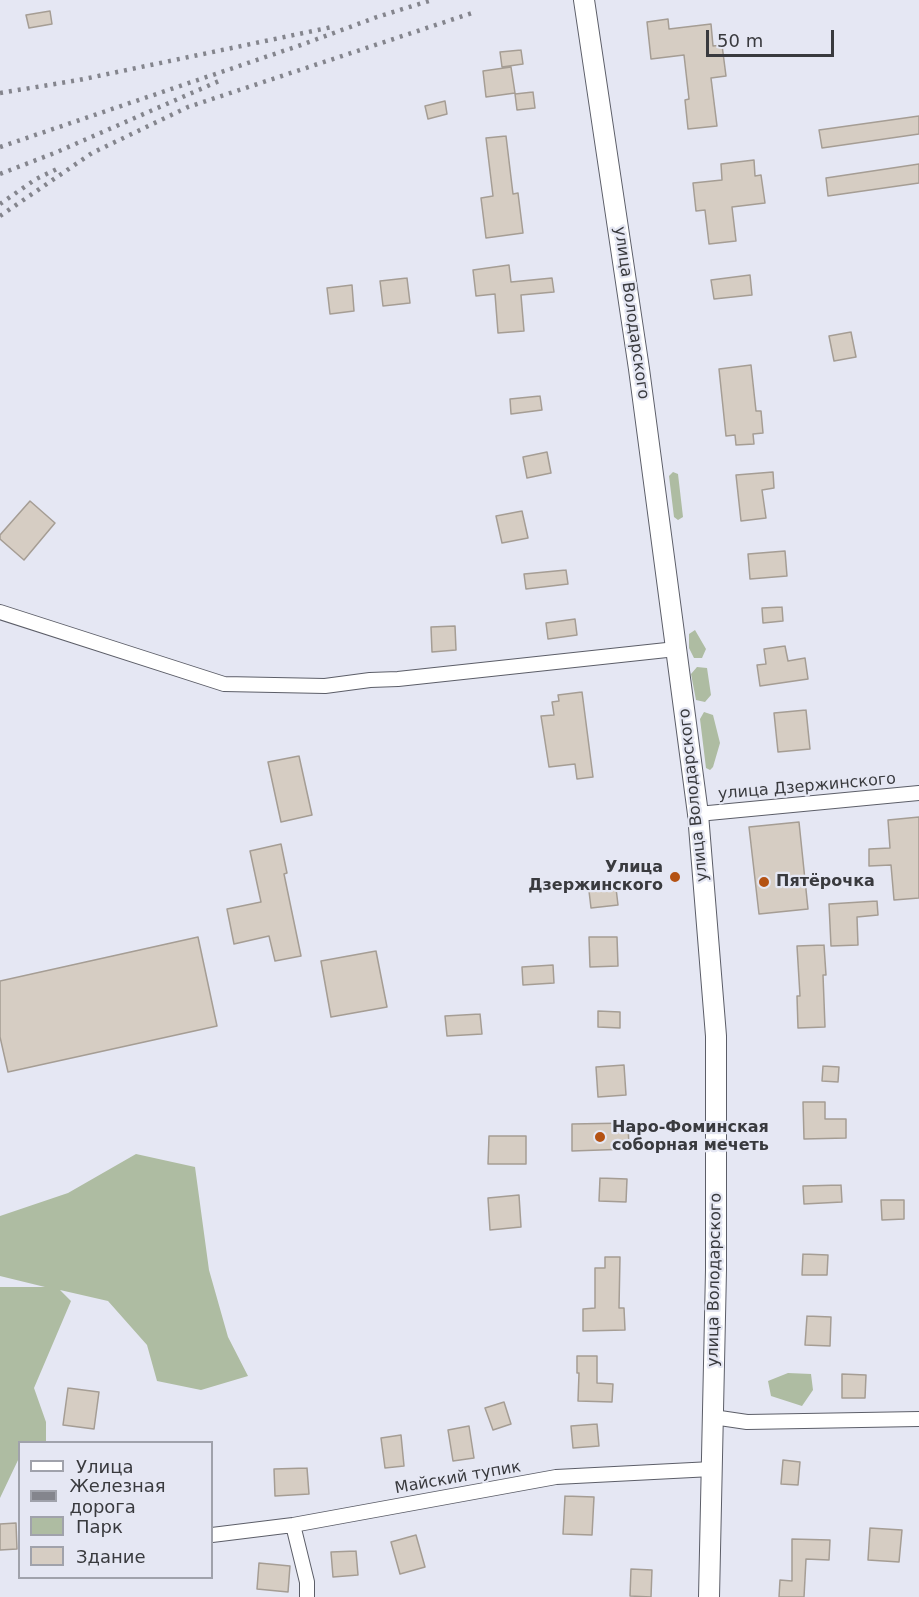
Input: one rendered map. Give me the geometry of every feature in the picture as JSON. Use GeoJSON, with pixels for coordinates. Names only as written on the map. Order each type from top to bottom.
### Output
{"type":"FeatureCollection","features":[{"type":"Feature","properties":{"kind":"main road","name":"улица Володарского"},"geometry":{"type":"LineString","coordinates":[[584,0],[641,381],[698,814],[716,1036],[716,1270],[709,1597]]}},
{"type":"Feature","properties":{"kind":"street"},"geometry":{"type":"LineString","coordinates":[[0,612],[224,684],[324,686],[676,648]]}},
{"type":"Feature","properties":{"kind":"street","name":"улица Дзержинского"},"geometry":{"type":"LineString","coordinates":[[698,814],[919,793]]}},
{"type":"Feature","properties":{"kind":"street"},"geometry":{"type":"LineString","coordinates":[[713,1417],[747,1422],[919,1419]]}},
{"type":"Feature","properties":{"kind":"street","name":"Майский тупик"},"geometry":{"type":"LineString","coordinates":[[213,1535],[293,1525],[556,1477],[712,1469]]}},
{"type":"Feature","properties":{"kind":"street"},"geometry":{"type":"LineString","coordinates":[[293,1525],[307,1582],[307,1597]]}},
{"type":"Feature","properties":{"kind":"green space"},"geometry":{"type":"Polygon","coordinates":[[[673,472],[678,474],[683,517],[678,520],[674,517],[669,476],[673,472]]]}},
{"type":"Feature","properties":{"kind":"green space"},"geometry":{"type":"Polygon","coordinates":[[[695,630],[706,649],[702,658],[694,658],[689,648],[689,634],[695,630]]]}},
{"type":"Feature","properties":{"kind":"green space"},"geometry":{"type":"Polygon","coordinates":[[[697,667],[707,668],[711,695],[705,702],[696,700],[691,674],[697,667]]]}},
{"type":"Feature","properties":{"kind":"green space"},"geometry":{"type":"Polygon","coordinates":[[[704,712],[713,715],[720,743],[710,770],[706,768],[700,719],[704,712]]]}},
{"type":"Feature","properties":{"kind":"green space"},"geometry":{"type":"Polygon","coordinates":[[[136,1154],[195,1167],[209,1270],[228,1337],[248,1376],[201,1390],[157,1381],[147,1345],[108,1301],[60,1290],[71,1301],[34,1388],[46,1422],[46,1441],[18,1441],[18,1460],[0,1498],[0,1287],[45,1287],[0,1276],[0,1216],[68,1193],[136,1154]]]}},
{"type":"Feature","properties":{"kind":"green space"},"geometry":{"type":"Polygon","coordinates":[[[788,1373],[811,1374],[813,1390],[802,1406],[771,1396],[768,1381],[788,1373]]]}},
{"type":"Feature","properties":{"kind":"building"},"geometry":{"type":"Polygon","coordinates":[[[50,11],[52,24],[29,28],[26,15],[50,11]]]}},
{"type":"Feature","properties":{"kind":"building"},"geometry":{"type":"Polygon","coordinates":[[[668,19],[669,29],[711,24],[713,46],[722,45],[726,76],[711,78],[717,126],[688,129],[685,100],[689,99],[684,55],[651,59],[647,22],[668,19]]]}},
{"type":"Feature","properties":{"kind":"building"},"geometry":{"type":"Polygon","coordinates":[[[521,50],[523,64],[502,67],[500,52],[521,50]]]}},
{"type":"Feature","properties":{"kind":"building"},"geometry":{"type":"Polygon","coordinates":[[[511,67],[515,93],[486,97],[483,71],[511,67]]]}},
{"type":"Feature","properties":{"kind":"building"},"geometry":{"type":"Polygon","coordinates":[[[533,92],[535,108],[517,110],[515,94],[533,92]]]}},
{"type":"Feature","properties":{"kind":"building"},"geometry":{"type":"Polygon","coordinates":[[[445,101],[447,114],[428,119],[425,106],[445,101]]]}},
{"type":"Feature","properties":{"kind":"building"},"geometry":{"type":"Polygon","coordinates":[[[919,116],[919,134],[822,148],[819,130],[919,116]]]}},
{"type":"Feature","properties":{"kind":"building"},"geometry":{"type":"Polygon","coordinates":[[[506,136],[513,194],[518,193],[523,233],[486,238],[481,198],[493,196],[486,138],[506,136]]]}},
{"type":"Feature","properties":{"kind":"building"},"geometry":{"type":"Polygon","coordinates":[[[754,160],[755,176],[761,175],[765,203],[732,207],[736,241],[709,244],[705,210],[696,211],[693,183],[722,180],[721,164],[754,160]]]}},
{"type":"Feature","properties":{"kind":"building"},"geometry":{"type":"Polygon","coordinates":[[[919,164],[919,183],[828,196],[826,178],[919,164]]]}},
{"type":"Feature","properties":{"kind":"building"},"geometry":{"type":"Polygon","coordinates":[[[509,265],[511,282],[552,278],[554,292],[521,295],[524,331],[498,333],[495,294],[476,296],[473,270],[509,265]]]}},
{"type":"Feature","properties":{"kind":"building"},"geometry":{"type":"Polygon","coordinates":[[[750,275],[752,295],[714,299],[711,280],[750,275]]]}},
{"type":"Feature","properties":{"kind":"building"},"geometry":{"type":"Polygon","coordinates":[[[407,278],[410,303],[383,306],[380,281],[407,278]]]}},
{"type":"Feature","properties":{"kind":"building"},"geometry":{"type":"Polygon","coordinates":[[[352,285],[354,311],[330,314],[327,288],[352,285]]]}},
{"type":"Feature","properties":{"kind":"building"},"geometry":{"type":"Polygon","coordinates":[[[851,332],[856,357],[834,361],[829,336],[851,332]]]}},
{"type":"Feature","properties":{"kind":"building"},"geometry":{"type":"Polygon","coordinates":[[[751,365],[756,411],[761,411],[763,433],[753,434],[754,444],[736,445],[735,435],[726,436],[719,369],[751,365]]]}},
{"type":"Feature","properties":{"kind":"building"},"geometry":{"type":"Polygon","coordinates":[[[540,396],[542,410],[511,414],[510,399],[540,396]]]}},
{"type":"Feature","properties":{"kind":"building"},"geometry":{"type":"Polygon","coordinates":[[[547,452],[551,473],[527,478],[523,457],[547,452]]]}},
{"type":"Feature","properties":{"kind":"building"},"geometry":{"type":"Polygon","coordinates":[[[773,472],[774,488],[762,490],[766,518],[741,521],[736,475],[773,472]]]}},
{"type":"Feature","properties":{"kind":"building"},"geometry":{"type":"Polygon","coordinates":[[[30,501],[55,523],[24,560],[0,539],[0,535],[30,501]]]}},
{"type":"Feature","properties":{"kind":"building"},"geometry":{"type":"Polygon","coordinates":[[[522,511],[528,538],[502,543],[496,516],[522,511]]]}},
{"type":"Feature","properties":{"kind":"building"},"geometry":{"type":"Polygon","coordinates":[[[785,551],[787,576],[750,579],[748,554],[785,551]]]}},
{"type":"Feature","properties":{"kind":"building"},"geometry":{"type":"Polygon","coordinates":[[[566,570],[568,584],[526,589],[524,574],[566,570]]]}},
{"type":"Feature","properties":{"kind":"building"},"geometry":{"type":"Polygon","coordinates":[[[782,607],[783,621],[763,623],[762,608],[782,607]]]}},
{"type":"Feature","properties":{"kind":"building"},"geometry":{"type":"Polygon","coordinates":[[[575,619],[577,635],[548,639],[546,623],[575,619]]]}},
{"type":"Feature","properties":{"kind":"building"},"geometry":{"type":"Polygon","coordinates":[[[455,626],[456,650],[432,652],[431,627],[455,626]]]}},
{"type":"Feature","properties":{"kind":"building"},"geometry":{"type":"Polygon","coordinates":[[[785,646],[788,661],[805,658],[808,679],[760,686],[757,665],[766,664],[764,649],[785,646]]]}},
{"type":"Feature","properties":{"kind":"building"},"geometry":{"type":"Polygon","coordinates":[[[582,692],[593,777],[577,779],[575,764],[549,767],[541,716],[554,715],[552,702],[559,701],[558,695],[582,692]]]}},
{"type":"Feature","properties":{"kind":"building"},"geometry":{"type":"Polygon","coordinates":[[[806,710],[810,749],[778,752],[774,713],[806,710]]]}},
{"type":"Feature","properties":{"kind":"building"},"geometry":{"type":"Polygon","coordinates":[[[299,756],[312,815],[281,822],[268,762],[299,756]]]}},
{"type":"Feature","properties":{"kind":"building"},"geometry":{"type":"Polygon","coordinates":[[[919,817],[919,898],[894,900],[891,865],[869,866],[869,849],[890,848],[888,820],[919,817]]]}},
{"type":"Feature","properties":{"kind":"building"},"geometry":{"type":"Polygon","coordinates":[[[799,822],[808,909],[759,914],[749,827],[799,822]]]}},
{"type":"Feature","properties":{"kind":"building"},"geometry":{"type":"Polygon","coordinates":[[[281,844],[287,873],[284,874],[301,956],[275,961],[269,936],[234,944],[227,909],[261,902],[250,851],[281,844]]]}},
{"type":"Feature","properties":{"kind":"building"},"geometry":{"type":"Polygon","coordinates":[[[616,888],[618,905],[591,908],[589,891],[616,888]]]}},
{"type":"Feature","properties":{"kind":"building"},"geometry":{"type":"Polygon","coordinates":[[[877,901],[878,915],[857,917],[858,945],[831,946],[829,904],[877,901]]]}},
{"type":"Feature","properties":{"kind":"building"},"geometry":{"type":"Polygon","coordinates":[[[198,937],[217,1026],[8,1072],[0,1037],[0,981],[198,937]]]}},
{"type":"Feature","properties":{"kind":"building"},"geometry":{"type":"Polygon","coordinates":[[[589,937],[617,937],[618,966],[590,967],[589,937]]]}},
{"type":"Feature","properties":{"kind":"building"},"geometry":{"type":"Polygon","coordinates":[[[824,945],[825,1027],[798,1028],[797,996],[800,996],[797,946],[824,945]]]}},
{"type":"Feature","properties":{"kind":"building"},"geometry":{"type":"Polygon","coordinates":[[[376,951],[387,1007],[331,1017],[321,961],[376,951]]]}},
{"type":"Feature","properties":{"kind":"building"},"geometry":{"type":"Polygon","coordinates":[[[553,965],[554,983],[523,985],[522,967],[553,965]]]}},
{"type":"Feature","properties":{"kind":"building"},"geometry":{"type":"Polygon","coordinates":[[[598,1011],[620,1012],[620,1028],[598,1027],[598,1011]]]}},
{"type":"Feature","properties":{"kind":"building"},"geometry":{"type":"Polygon","coordinates":[[[480,1014],[482,1034],[447,1036],[445,1016],[480,1014]]]}},
{"type":"Feature","properties":{"kind":"building"},"geometry":{"type":"Polygon","coordinates":[[[624,1065],[626,1095],[598,1097],[596,1067],[624,1065]]]}},
{"type":"Feature","properties":{"kind":"building"},"geometry":{"type":"Polygon","coordinates":[[[823,1066],[839,1067],[838,1082],[822,1081],[823,1066]]]}},
{"type":"Feature","properties":{"kind":"building"},"geometry":{"type":"Polygon","coordinates":[[[803,1102],[825,1102],[825,1119],[846,1119],[846,1138],[804,1139],[803,1102]]]}},
{"type":"Feature","properties":{"kind":"building","name":"Наро-Фоминская соборная мечеть"},"geometry":{"type":"Polygon","coordinates":[[[628,1123],[629,1149],[572,1151],[572,1124],[628,1123]]]}},
{"type":"Feature","properties":{"kind":"building"},"geometry":{"type":"Polygon","coordinates":[[[489,1136],[526,1136],[526,1164],[488,1164],[489,1136]]]}},
{"type":"Feature","properties":{"kind":"building"},"geometry":{"type":"Polygon","coordinates":[[[600,1178],[627,1179],[626,1202],[599,1201],[600,1178]]]}},
{"type":"Feature","properties":{"kind":"building"},"geometry":{"type":"Polygon","coordinates":[[[841,1185],[842,1202],[804,1204],[803,1186],[841,1185]]]}},
{"type":"Feature","properties":{"kind":"building"},"geometry":{"type":"Polygon","coordinates":[[[519,1195],[521,1227],[490,1230],[488,1198],[519,1195]]]}},
{"type":"Feature","properties":{"kind":"building"},"geometry":{"type":"Polygon","coordinates":[[[881,1200],[904,1200],[904,1219],[882,1220],[881,1200]]]}},
{"type":"Feature","properties":{"kind":"building"},"geometry":{"type":"Polygon","coordinates":[[[803,1254],[828,1255],[827,1275],[802,1275],[803,1254]]]}},
{"type":"Feature","properties":{"kind":"building"},"geometry":{"type":"Polygon","coordinates":[[[605,1257],[620,1257],[619,1308],[624,1308],[625,1330],[583,1331],[583,1309],[595,1308],[595,1268],[605,1268],[605,1257]]]}},
{"type":"Feature","properties":{"kind":"building"},"geometry":{"type":"Polygon","coordinates":[[[807,1316],[831,1317],[830,1346],[805,1345],[807,1316]]]}},
{"type":"Feature","properties":{"kind":"building"},"geometry":{"type":"Polygon","coordinates":[[[577,1356],[597,1356],[597,1383],[613,1384],[612,1402],[578,1401],[577,1356]]]}},
{"type":"Feature","properties":{"kind":"building"},"geometry":{"type":"Polygon","coordinates":[[[842,1374],[866,1375],[865,1398],[842,1398],[842,1374]]]}},
{"type":"Feature","properties":{"kind":"building"},"geometry":{"type":"Polygon","coordinates":[[[68,1388],[99,1392],[94,1429],[63,1425],[68,1388]]]}},
{"type":"Feature","properties":{"kind":"building"},"geometry":{"type":"Polygon","coordinates":[[[504,1402],[511,1424],[493,1430],[485,1408],[504,1402]]]}},
{"type":"Feature","properties":{"kind":"building"},"geometry":{"type":"Polygon","coordinates":[[[597,1424],[599,1446],[573,1448],[571,1426],[597,1424]]]}},
{"type":"Feature","properties":{"kind":"building"},"geometry":{"type":"Polygon","coordinates":[[[469,1426],[474,1458],[453,1461],[448,1430],[469,1426]]]}},
{"type":"Feature","properties":{"kind":"building"},"geometry":{"type":"Polygon","coordinates":[[[401,1435],[404,1466],[385,1468],[381,1438],[401,1435]]]}},
{"type":"Feature","properties":{"kind":"building"},"geometry":{"type":"Polygon","coordinates":[[[783,1460],[800,1462],[798,1485],[781,1484],[783,1460]]]}},
{"type":"Feature","properties":{"kind":"building"},"geometry":{"type":"Polygon","coordinates":[[[307,1468],[309,1494],[275,1496],[274,1469],[307,1468]]]}},
{"type":"Feature","properties":{"kind":"building"},"geometry":{"type":"Polygon","coordinates":[[[565,1496],[594,1497],[592,1535],[563,1534],[565,1496]]]}},
{"type":"Feature","properties":{"kind":"building"},"geometry":{"type":"Polygon","coordinates":[[[16,1523],[17,1549],[0,1550],[0,1524],[16,1523]]]}},
{"type":"Feature","properties":{"kind":"building"},"geometry":{"type":"Polygon","coordinates":[[[870,1528],[902,1530],[899,1562],[868,1560],[870,1528]]]}},
{"type":"Feature","properties":{"kind":"building"},"geometry":{"type":"Polygon","coordinates":[[[416,1535],[425,1567],[400,1574],[391,1542],[416,1535]]]}},
{"type":"Feature","properties":{"kind":"building"},"geometry":{"type":"Polygon","coordinates":[[[792,1539],[830,1540],[829,1560],[806,1559],[804,1597],[779,1597],[780,1580],[792,1581],[792,1539]]]}},
{"type":"Feature","properties":{"kind":"building"},"geometry":{"type":"Polygon","coordinates":[[[356,1551],[358,1575],[333,1577],[331,1552],[356,1551]]]}},
{"type":"Feature","properties":{"kind":"building"},"geometry":{"type":"Polygon","coordinates":[[[259,1563],[290,1566],[288,1592],[257,1589],[259,1563]]]}},
{"type":"Feature","properties":{"kind":"building"},"geometry":{"type":"Polygon","coordinates":[[[631,1569],[652,1570],[651,1597],[630,1596],[631,1569]]]}},
{"type":"Feature","properties":{"kind":"railway"},"geometry":{"type":"LineString","coordinates":[[0,147],[432,0]]}},
{"type":"Feature","properties":{"kind":"railway"},"geometry":{"type":"LineString","coordinates":[[0,216],[92,153],[188,107],[472,13]]}},
{"type":"Feature","properties":{"kind":"railway"},"geometry":{"type":"LineString","coordinates":[[0,93],[79,80],[332,27]]}},
{"type":"Feature","properties":{"kind":"railway"},"geometry":{"type":"LineString","coordinates":[[0,174],[57,152],[219,81]]}},
{"type":"Feature","properties":{"kind":"railway"},"geometry":{"type":"LineString","coordinates":[[0,204],[36,179],[59,168]]}},
{"type":"Feature","properties":{"kind":"place","name":"Улица Дзержинского"},"geometry":{"type":"Point","coordinates":[675,877]}},
{"type":"Feature","properties":{"kind":"place","name":"Пятёрочка"},"geometry":{"type":"Point","coordinates":[764,882]}},
{"type":"Feature","properties":{"kind":"place","name":"Наро-Фоминская соборная мечеть"},"geometry":{"type":"Point","coordinates":[600,1137]}}]}
